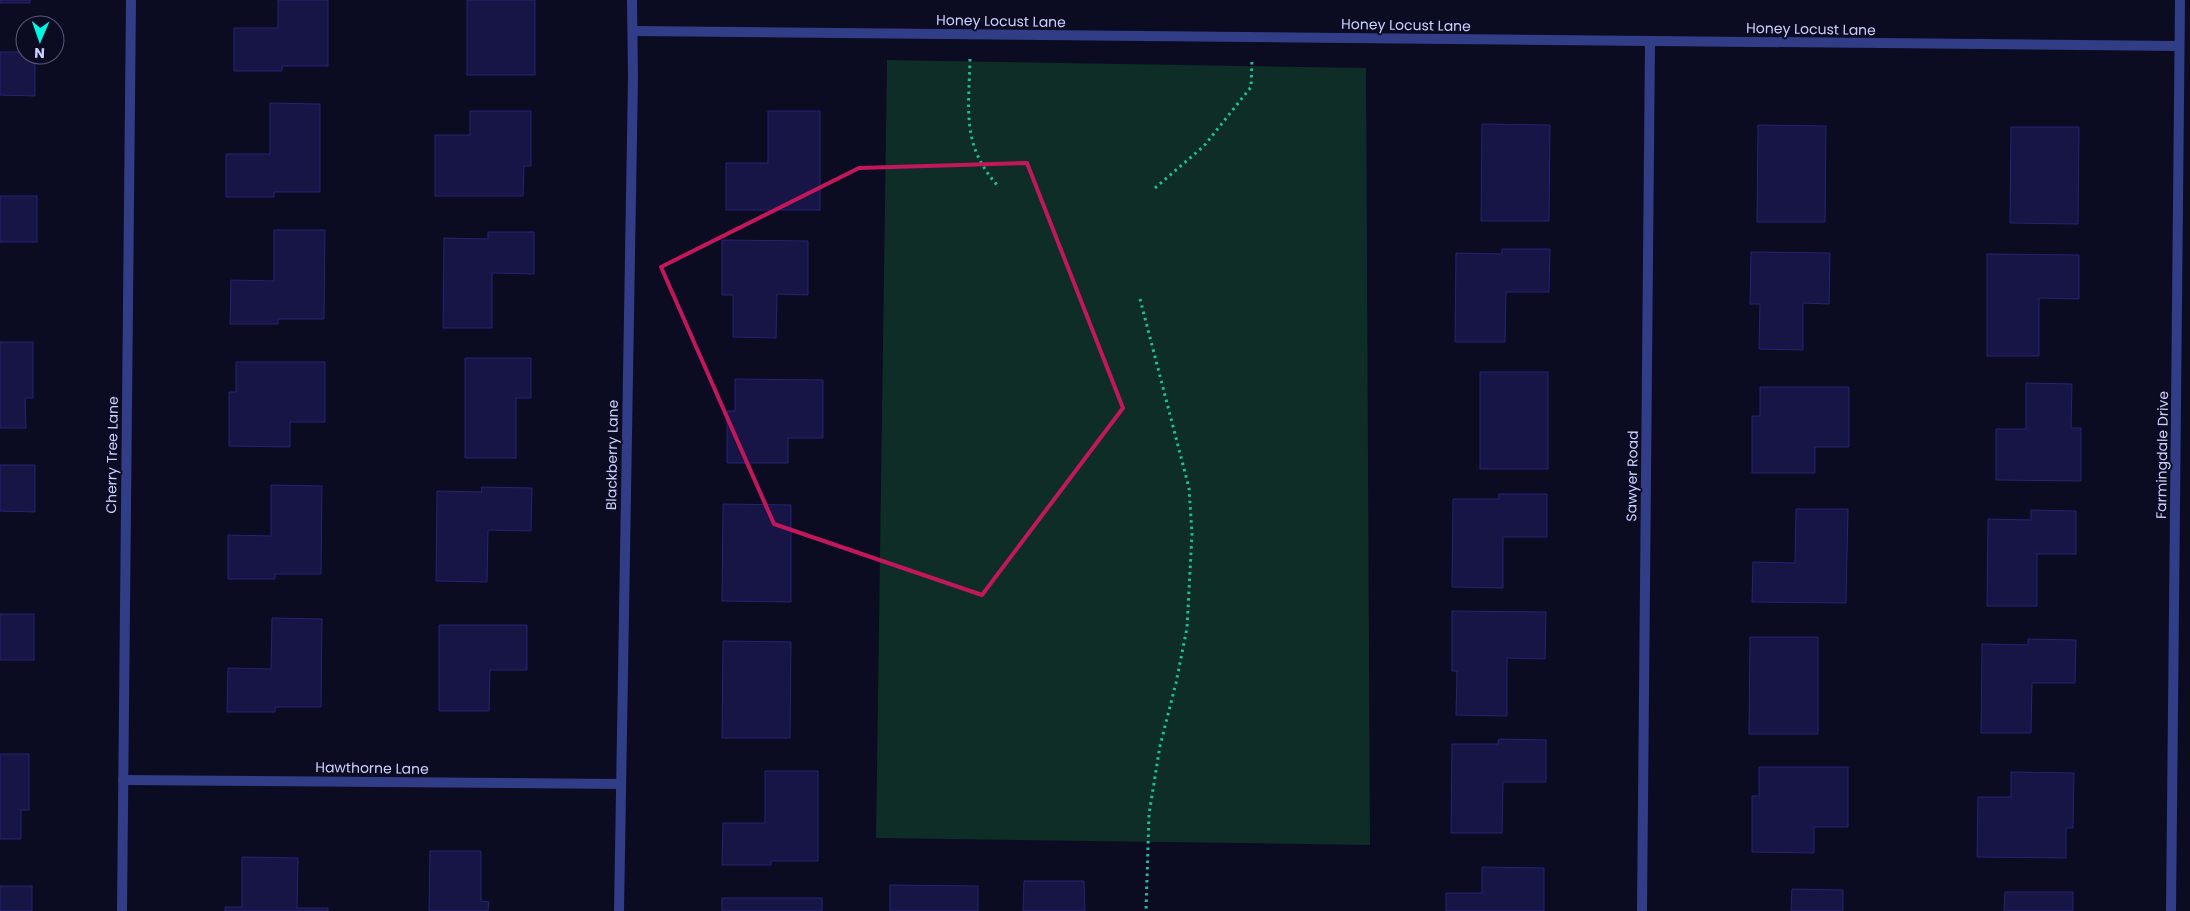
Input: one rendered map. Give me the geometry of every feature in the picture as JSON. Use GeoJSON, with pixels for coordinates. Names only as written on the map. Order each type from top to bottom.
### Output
{"type":"FeatureCollection","features":[{"type":"Feature","properties":{"kind":"street","name":"Cherry Tree Lane"},"geometry":{"type":"LineString","coordinates":[[122,911],[130,0]]}},
{"type":"Feature","properties":{"kind":"street","name":"Blackberry Lane"},"geometry":{"type":"LineString","coordinates":[[619,911],[632,0]]}},
{"type":"Feature","properties":{"kind":"street","name":"Farmingdale Drive"},"geometry":{"type":"LineString","coordinates":[[2171,911],[2180,0]]}},
{"type":"Feature","properties":{"kind":"street","name":"Honey Locust Lane"},"geometry":{"type":"LineString","coordinates":[[633,31],[2180,46]]}},
{"type":"Feature","properties":{"kind":"street","name":"Sawyer Road"},"geometry":{"type":"LineString","coordinates":[[1642,911],[1650,41]]}},
{"type":"Feature","properties":{"kind":"street","name":"Hawthorne Lane"},"geometry":{"type":"LineString","coordinates":[[123,780],[620,784]]}},
{"type":"Feature","properties":{"kind":"path"},"geometry":{"type":"LineString","coordinates":[[971,34],[969,104],[971,132],[977,156],[985,171],[998,186]]}},
{"type":"Feature","properties":{"kind":"path"},"geometry":{"type":"LineString","coordinates":[[1155,188],[1204,146],[1251,88],[1252,37]]}},
{"type":"Feature","properties":{"kind":"path"},"geometry":{"type":"LineString","coordinates":[[1140,299],[1189,488],[1192,534],[1187,628],[1176,683],[1160,746],[1149,814],[1146,911]]}},
{"type":"Feature","properties":{"kind":"highlighted area"},"geometry":{"type":"Polygon","coordinates":[[[1027,163],[1123,408],[982,595],[774,524],[661,267],[859,168],[1027,163]]]}},
{"type":"Feature","properties":{"kind":"green space"},"geometry":{"type":"Polygon","coordinates":[[[887,60],[1366,68],[1370,845],[876,838],[887,60]]]}},
{"type":"Feature","properties":{"kind":"building"},"geometry":{"type":"Polygon","coordinates":[[[0,0],[30,0],[30,3],[0,3],[0,0]]]}},
{"type":"Feature","properties":{"kind":"building"},"geometry":{"type":"Polygon","coordinates":[[[278,0],[328,0],[328,66],[282,66],[282,71],[234,71],[234,28],[278,28],[278,0]]]}},
{"type":"Feature","properties":{"kind":"building"},"geometry":{"type":"Polygon","coordinates":[[[467,0],[535,0],[535,75],[467,75],[467,0]]]}},
{"type":"Feature","properties":{"kind":"building"},"geometry":{"type":"Polygon","coordinates":[[[0,52],[15,52],[15,65],[35,65],[35,96],[0,95],[0,52]]]}},
{"type":"Feature","properties":{"kind":"building"},"geometry":{"type":"Polygon","coordinates":[[[270,103],[320,104],[320,192],[274,192],[274,197],[226,197],[226,154],[270,154],[270,103]]]}},
{"type":"Feature","properties":{"kind":"building"},"geometry":{"type":"Polygon","coordinates":[[[470,111],[531,111],[531,166],[524,166],[523,196],[435,196],[435,135],[470,135],[470,111]]]}},
{"type":"Feature","properties":{"kind":"building"},"geometry":{"type":"Polygon","coordinates":[[[768,111],[820,111],[820,210],[726,210],[726,163],[768,163],[768,111]]]}},
{"type":"Feature","properties":{"kind":"building"},"geometry":{"type":"Polygon","coordinates":[[[1482,124],[1550,125],[1549,221],[1481,221],[1482,124]]]}},
{"type":"Feature","properties":{"kind":"building"},"geometry":{"type":"Polygon","coordinates":[[[1758,125],[1826,126],[1825,222],[1757,222],[1758,125]]]}},
{"type":"Feature","properties":{"kind":"building"},"geometry":{"type":"Polygon","coordinates":[[[2011,127],[2079,127],[2078,224],[2010,223],[2011,127]]]}},
{"type":"Feature","properties":{"kind":"building"},"geometry":{"type":"Polygon","coordinates":[[[0,196],[37,196],[37,242],[0,242],[0,196]]]}},
{"type":"Feature","properties":{"kind":"building"},"geometry":{"type":"Polygon","coordinates":[[[274,230],[325,230],[324,319],[278,319],[278,324],[230,324],[231,280],[274,281],[274,230]]]}},
{"type":"Feature","properties":{"kind":"building"},"geometry":{"type":"Polygon","coordinates":[[[488,232],[534,232],[534,274],[492,273],[492,328],[443,328],[444,238],[488,239],[488,232]]]}},
{"type":"Feature","properties":{"kind":"building"},"geometry":{"type":"Polygon","coordinates":[[[722,240],[808,241],[808,295],[777,294],[776,338],[733,337],[733,295],[722,295],[722,240]]]}},
{"type":"Feature","properties":{"kind":"building"},"geometry":{"type":"Polygon","coordinates":[[[1502,249],[1550,249],[1549,292],[1506,292],[1505,342],[1455,342],[1456,253],[1502,254],[1502,249]]]}},
{"type":"Feature","properties":{"kind":"building"},"geometry":{"type":"Polygon","coordinates":[[[1751,252],[1830,253],[1829,304],[1803,303],[1803,350],[1759,349],[1760,304],[1750,304],[1751,252]]]}},
{"type":"Feature","properties":{"kind":"building"},"geometry":{"type":"Polygon","coordinates":[[[1987,254],[2079,255],[2079,299],[2039,298],[2039,356],[1987,356],[1987,254]]]}},
{"type":"Feature","properties":{"kind":"building"},"geometry":{"type":"Polygon","coordinates":[[[0,342],[33,342],[33,398],[25,398],[26,428],[0,428],[0,342]]]}},
{"type":"Feature","properties":{"kind":"building"},"geometry":{"type":"Polygon","coordinates":[[[465,358],[531,358],[531,398],[516,398],[516,458],[465,458],[465,358]]]}},
{"type":"Feature","properties":{"kind":"building"},"geometry":{"type":"Polygon","coordinates":[[[236,362],[325,362],[325,422],[290,422],[290,447],[229,446],[229,392],[236,392],[236,362]]]}},
{"type":"Feature","properties":{"kind":"building"},"geometry":{"type":"Polygon","coordinates":[[[1480,372],[1548,372],[1548,469],[1480,469],[1480,372]]]}},
{"type":"Feature","properties":{"kind":"building"},"geometry":{"type":"Polygon","coordinates":[[[735,379],[823,380],[823,438],[788,438],[788,463],[727,463],[727,411],[735,411],[735,379]]]}},
{"type":"Feature","properties":{"kind":"building"},"geometry":{"type":"Polygon","coordinates":[[[2026,383],[2072,384],[2071,428],[2081,428],[2081,481],[1996,480],[1996,429],[2026,429],[2026,383]]]}},
{"type":"Feature","properties":{"kind":"building"},"geometry":{"type":"Polygon","coordinates":[[[1760,387],[1849,387],[1849,447],[1815,447],[1815,473],[1752,473],[1752,416],[1760,416],[1760,387]]]}},
{"type":"Feature","properties":{"kind":"building"},"geometry":{"type":"Polygon","coordinates":[[[0,465],[35,465],[35,512],[0,511],[0,465]]]}},
{"type":"Feature","properties":{"kind":"building"},"geometry":{"type":"Polygon","coordinates":[[[271,485],[322,486],[321,574],[275,574],[275,579],[228,579],[228,535],[271,536],[271,485]]]}},
{"type":"Feature","properties":{"kind":"building"},"geometry":{"type":"Polygon","coordinates":[[[481,487],[532,488],[531,531],[488,530],[487,582],[436,581],[437,491],[482,492],[481,487]]]}},
{"type":"Feature","properties":{"kind":"building"},"geometry":{"type":"Polygon","coordinates":[[[1499,494],[1547,494],[1547,537],[1503,537],[1503,588],[1452,587],[1453,499],[1499,499],[1499,494]]]}},
{"type":"Feature","properties":{"kind":"building"},"geometry":{"type":"Polygon","coordinates":[[[723,504],[791,505],[791,602],[722,601],[723,504]]]}},
{"type":"Feature","properties":{"kind":"building"},"geometry":{"type":"Polygon","coordinates":[[[1796,509],[1848,509],[1846,603],[1752,602],[1753,562],[1795,563],[1796,509]]]}},
{"type":"Feature","properties":{"kind":"building"},"geometry":{"type":"Polygon","coordinates":[[[2031,510],[2076,511],[2076,554],[2037,554],[2037,606],[1987,606],[1988,519],[2031,520],[2031,510]]]}},
{"type":"Feature","properties":{"kind":"building"},"geometry":{"type":"Polygon","coordinates":[[[1452,611],[1546,612],[1545,659],[1507,658],[1507,716],[1456,715],[1457,671],[1452,671],[1452,611]]]}},
{"type":"Feature","properties":{"kind":"building"},"geometry":{"type":"Polygon","coordinates":[[[0,614],[34,614],[34,660],[0,660],[0,614]]]}},
{"type":"Feature","properties":{"kind":"building"},"geometry":{"type":"Polygon","coordinates":[[[272,618],[322,619],[321,707],[275,707],[275,712],[227,712],[228,668],[271,669],[272,618]]]}},
{"type":"Feature","properties":{"kind":"building"},"geometry":{"type":"Polygon","coordinates":[[[439,625],[527,625],[527,670],[490,670],[489,711],[439,711],[439,625]]]}},
{"type":"Feature","properties":{"kind":"building"},"geometry":{"type":"Polygon","coordinates":[[[1750,637],[1818,637],[1818,734],[1749,734],[1750,637]]]}},
{"type":"Feature","properties":{"kind":"building"},"geometry":{"type":"Polygon","coordinates":[[[2028,639],[2076,640],[2075,683],[2032,683],[2031,733],[1981,733],[1982,644],[2028,645],[2028,639]]]}},
{"type":"Feature","properties":{"kind":"building"},"geometry":{"type":"Polygon","coordinates":[[[723,641],[791,642],[790,738],[722,738],[723,641]]]}},
{"type":"Feature","properties":{"kind":"building"},"geometry":{"type":"Polygon","coordinates":[[[1499,739],[1546,740],[1546,782],[1503,782],[1502,833],[1451,833],[1452,744],[1498,744],[1499,739]]]}},
{"type":"Feature","properties":{"kind":"building"},"geometry":{"type":"Polygon","coordinates":[[[0,754],[29,754],[29,810],[21,810],[21,839],[0,839],[0,754]]]}},
{"type":"Feature","properties":{"kind":"building"},"geometry":{"type":"Polygon","coordinates":[[[1759,767],[1848,767],[1848,827],[1814,827],[1814,853],[1752,852],[1752,796],[1759,796],[1759,767]]]}},
{"type":"Feature","properties":{"kind":"building"},"geometry":{"type":"Polygon","coordinates":[[[765,771],[818,771],[818,861],[771,861],[771,865],[722,865],[723,823],[765,823],[765,771]]]}},
{"type":"Feature","properties":{"kind":"building"},"geometry":{"type":"Polygon","coordinates":[[[2011,772],[2074,773],[2073,828],[2066,828],[2066,858],[1977,857],[1978,797],[2011,797],[2011,772]]]}},
{"type":"Feature","properties":{"kind":"building"},"geometry":{"type":"Polygon","coordinates":[[[430,851],[481,851],[481,901],[489,902],[488,911],[429,911],[430,851]]]}},
{"type":"Feature","properties":{"kind":"building"},"geometry":{"type":"Polygon","coordinates":[[[242,857],[298,858],[297,908],[328,908],[328,911],[225,911],[225,907],[242,907],[242,857]]]}},
{"type":"Feature","properties":{"kind":"building"},"geometry":{"type":"Polygon","coordinates":[[[1482,867],[1544,868],[1544,911],[1446,911],[1446,893],[1482,893],[1482,867]]]}},
{"type":"Feature","properties":{"kind":"building"},"geometry":{"type":"Polygon","coordinates":[[[1024,881],[1084,881],[1085,911],[1023,911],[1024,881]]]}},
{"type":"Feature","properties":{"kind":"building"},"geometry":{"type":"Polygon","coordinates":[[[890,885],[978,886],[978,911],[890,911],[890,885]]]}},
{"type":"Feature","properties":{"kind":"building"},"geometry":{"type":"Polygon","coordinates":[[[0,886],[32,886],[32,911],[0,911],[0,886]]]}},
{"type":"Feature","properties":{"kind":"building"},"geometry":{"type":"Polygon","coordinates":[[[1792,889],[1843,890],[1843,911],[1791,911],[1792,889]]]}},
{"type":"Feature","properties":{"kind":"building"},"geometry":{"type":"Polygon","coordinates":[[[2005,892],[2073,892],[2073,911],[2004,911],[2005,892]]]}},
{"type":"Feature","properties":{"kind":"building"},"geometry":{"type":"Polygon","coordinates":[[[722,898],[822,898],[822,911],[722,911],[722,898]]]}}]}
